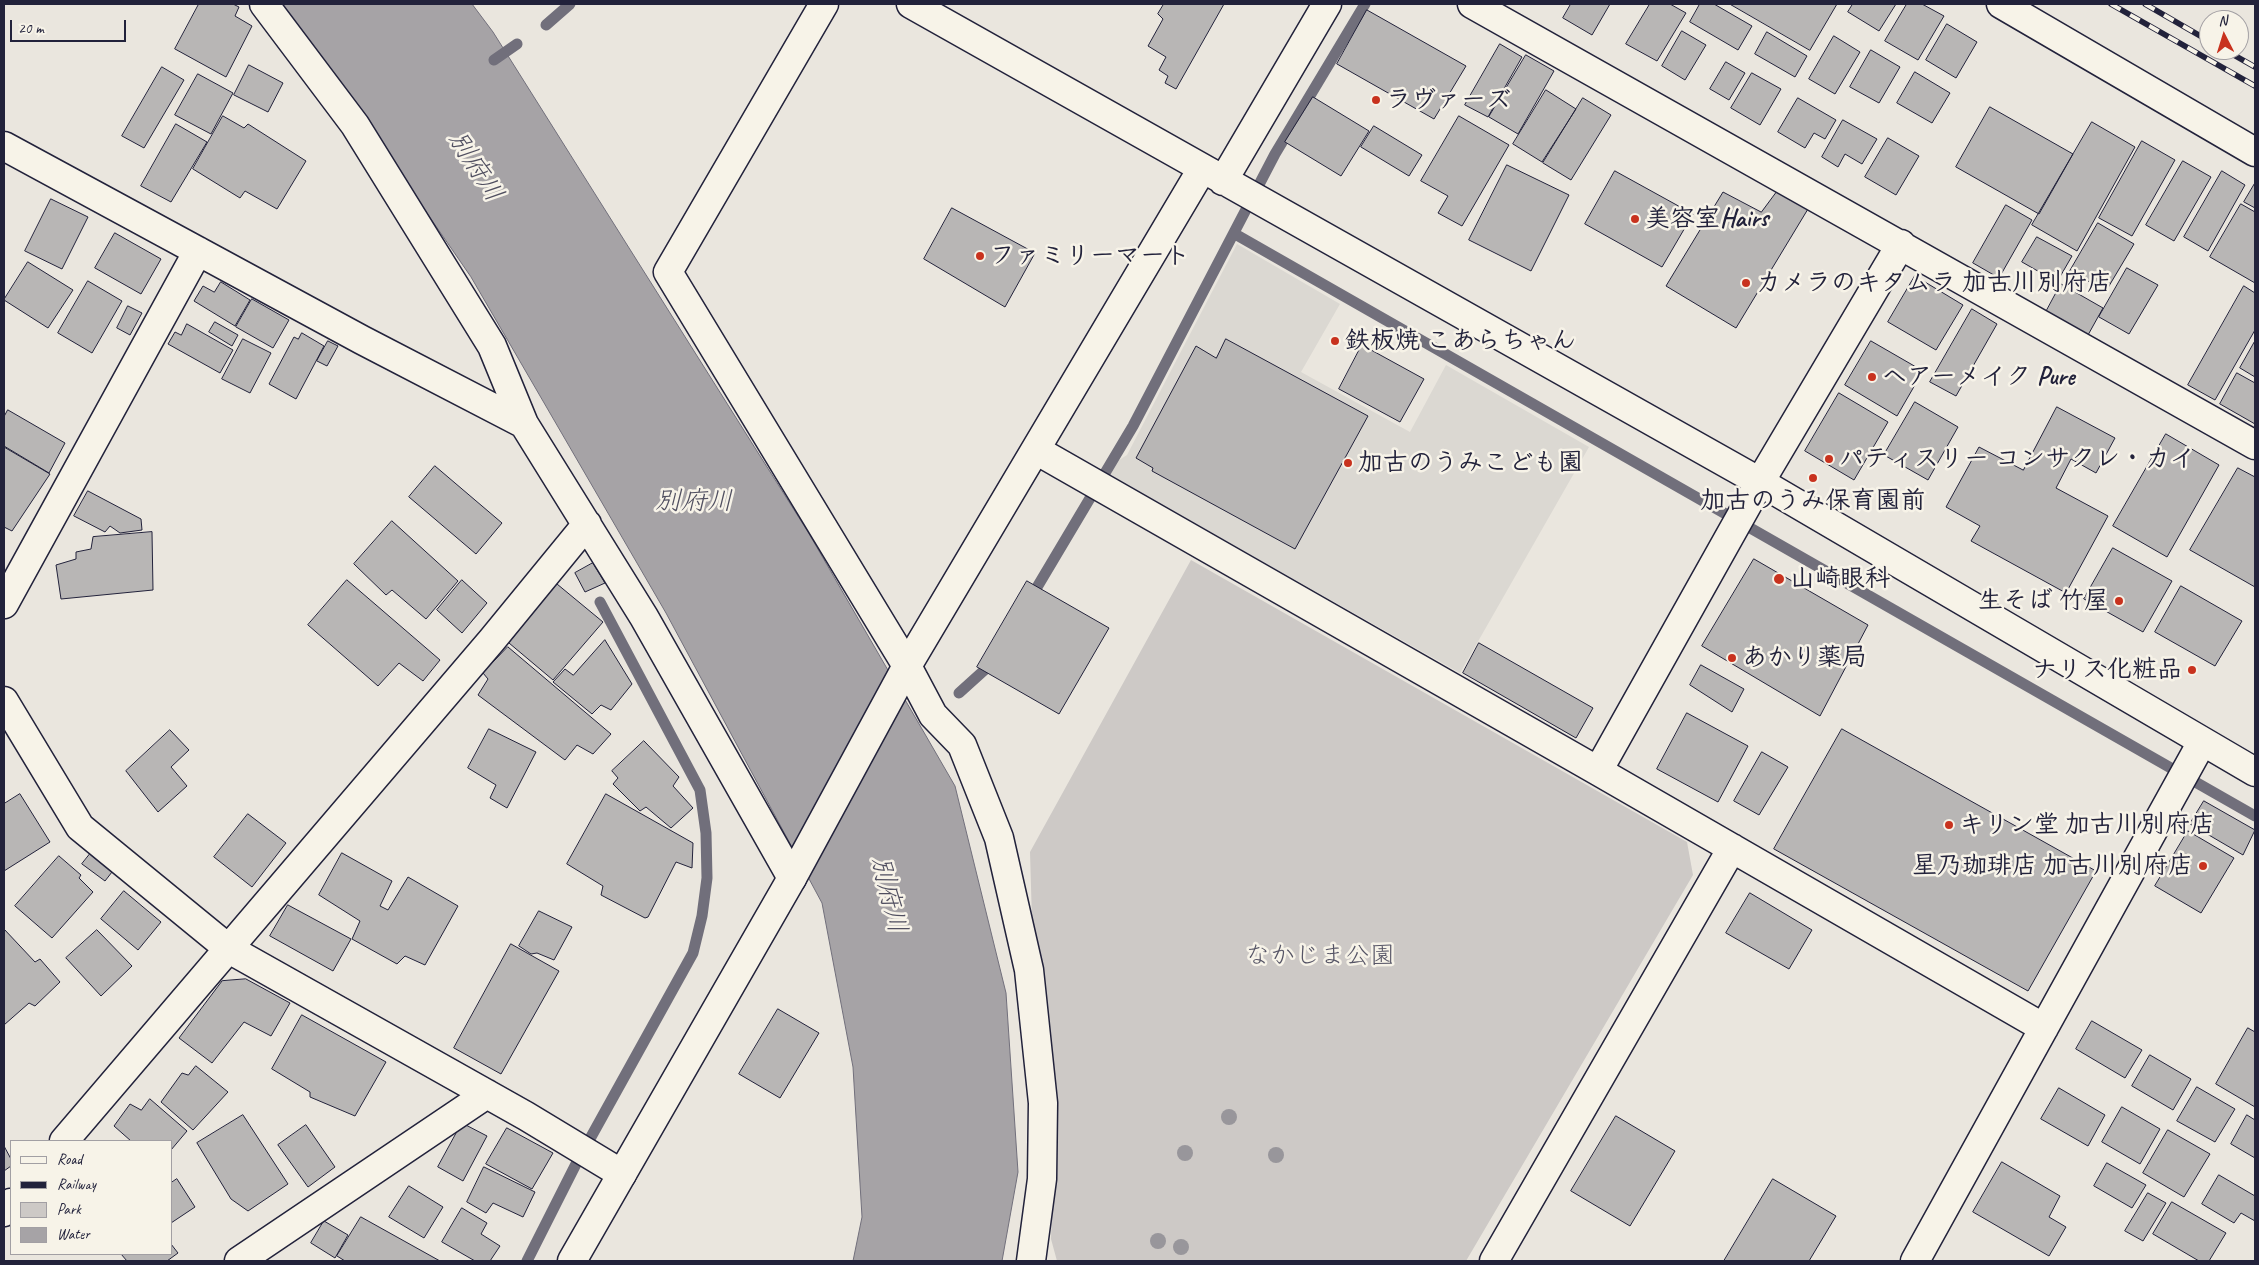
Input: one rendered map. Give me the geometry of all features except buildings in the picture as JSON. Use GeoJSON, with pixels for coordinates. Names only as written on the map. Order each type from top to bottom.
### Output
{"type":"FeatureCollection","features":[{"type":"Feature","properties":{"kind":"street"},"geometry":{"type":"LineString","coordinates":[[264,4],[355,125],[487,338],[524,424],[644,617],[792,878]]}},
{"type":"Feature","properties":{"kind":"street"},"geometry":{"type":"LineString","coordinates":[[824,4],[668,272],[907,666],[933,715],[962,745],[999,838],[1029,970],[1043,1103],[1042,1179],[1032,1261]]}},
{"type":"Feature","properties":{"kind":"street"},"geometry":{"type":"LineString","coordinates":[[911,4],[1275,211],[1760,482],[2255,772]]}},
{"type":"Feature","properties":{"kind":"street"},"geometry":{"type":"LineString","coordinates":[[572,1261],[792,878],[907,666],[1036,450],[1218,178],[1327,4]]}},
{"type":"Feature","properties":{"kind":"street"},"geometry":{"type":"LineString","coordinates":[[1472,4],[2255,445]]}},
{"type":"Feature","properties":{"kind":"street"},"geometry":{"type":"LineString","coordinates":[[2001,4],[2255,152]]}},
{"type":"Feature","properties":{"kind":"street"},"geometry":{"type":"LineString","coordinates":[[4,146],[524,424]]}},
{"type":"Feature","properties":{"kind":"street"},"geometry":{"type":"LineString","coordinates":[[1598,771],[1760,482],[1901,244]]}},
{"type":"Feature","properties":{"kind":"street"},"geometry":{"type":"LineString","coordinates":[[4,604],[198,251]]}},
{"type":"Feature","properties":{"kind":"street"},"geometry":{"type":"LineString","coordinates":[[1036,450],[2044,1028]]}},
{"type":"Feature","properties":{"kind":"street"},"geometry":{"type":"LineString","coordinates":[[65,1140],[492,640],[587,524]]}},
{"type":"Feature","properties":{"kind":"street"},"geometry":{"type":"LineString","coordinates":[[4,701],[80,827],[229,949],[487,1094],[622,1174]]}},
{"type":"Feature","properties":{"kind":"street"},"geometry":{"type":"LineString","coordinates":[[1915,1261],[2202,742]]}},
{"type":"Feature","properties":{"kind":"street"},"geometry":{"type":"LineString","coordinates":[[1494,1261],[1732,848]]}},
{"type":"Feature","properties":{"kind":"street"},"geometry":{"type":"LineString","coordinates":[[239,1261],[487,1094]]}},
{"type":"Feature","properties":{"kind":"shaded area","name":"加古のうみこども園"},"geometry":{"type":"Polygon","coordinates":[[[1237,244],[1340,304],[1301,372],[1410,432],[1446,365],[1589,447],[1460,673],[1102,471],[1127,455],[1237,244]]]}},
{"type":"Feature","properties":{"kind":"green space","name":"なかじま公園"},"geometry":{"type":"Polygon","coordinates":[[[1191,560],[1687,842],[1693,875],[1466,1261],[1057,1261],[1051,1239],[1055,1091],[1032,921],[1030,852],[1191,560]]]}},
{"type":"Feature","properties":{"kind":"water","name":"別府川"},"geometry":{"type":"Polygon","coordinates":[[[283,4],[472,4],[493,32],[808,532],[955,786],[1006,993],[1018,1172],[1002,1261],[853,1261],[862,1217],[853,1067],[822,903],[666,613],[471,277],[283,4]]]}},
{"type":"Feature","properties":{"kind":"waterway"},"geometry":{"type":"LineString","coordinates":[[546,25],[570,4]]}},
{"type":"Feature","properties":{"kind":"waterway"},"geometry":{"type":"LineString","coordinates":[[1030,599],[1133,426],[1275,154],[1365,4]]}},
{"type":"Feature","properties":{"kind":"waterway"},"geometry":{"type":"LineString","coordinates":[[494,60],[517,44]]}},
{"type":"Feature","properties":{"kind":"waterway"},"geometry":{"type":"LineString","coordinates":[[1235,234],[2255,816]]}},
{"type":"Feature","properties":{"kind":"waterway"},"geometry":{"type":"LineString","coordinates":[[527,1261],[576,1164],[693,953],[702,916],[707,878],[706,833],[700,790],[600,602]]}},
{"type":"Feature","properties":{"kind":"waterway"},"geometry":{"type":"LineString","coordinates":[[959,693],[993,660]]}},
{"type":"Feature","properties":{"kind":"railway"},"geometry":{"type":"LineString","coordinates":[[2111,4],[2255,86]]}},
{"type":"Feature","properties":{"kind":"railway"},"geometry":{"type":"LineString","coordinates":[[2145,4],[2199,35]]}},
{"type":"Feature","properties":{"kind":"railway"},"geometry":{"type":"LineString","coordinates":[[2243,60],[2255,67]]}},
{"type":"Feature","properties":{"kind":"place","name":"ラヴァーズ"},"geometry":{"type":"Point","coordinates":[1376,100]}},
{"type":"Feature","properties":{"kind":"place","name":"美容室Hairs"},"geometry":{"type":"Point","coordinates":[1635,219]}},
{"type":"Feature","properties":{"kind":"place","name":"ファミリーマート"},"geometry":{"type":"Point","coordinates":[980,256]}},
{"type":"Feature","properties":{"kind":"place","name":"カメラのキタムラ 加古川別府店"},"geometry":{"type":"Point","coordinates":[1746,283]}},
{"type":"Feature","properties":{"kind":"place","name":"鉄板焼 こあらちゃん"},"geometry":{"type":"Point","coordinates":[1335,341]}},
{"type":"Feature","properties":{"kind":"place","name":"ヘアーメイク Pure"},"geometry":{"type":"Point","coordinates":[1872,377]}},
{"type":"Feature","properties":{"kind":"place","name":"パティスリー コンサクレ・カイ"},"geometry":{"type":"Point","coordinates":[1829,459]}},
{"type":"Feature","properties":{"kind":"place","name":"加古のうみこども園"},"geometry":{"type":"Point","coordinates":[1348,463]}},
{"type":"Feature","properties":{"kind":"place","name":"加古のうみ保育園前"},"geometry":{"type":"Point","coordinates":[1813,478]}},
{"type":"Feature","properties":{"kind":"place","name":"山崎眼科"},"geometry":{"type":"Point","coordinates":[1779,579]}},
{"type":"Feature","properties":{"kind":"place","name":"生そば 竹屋"},"geometry":{"type":"Point","coordinates":[2119,601]}},
{"type":"Feature","properties":{"kind":"place","name":"あかり薬局"},"geometry":{"type":"Point","coordinates":[1732,658]}},
{"type":"Feature","properties":{"kind":"place","name":"ナリス化粧品"},"geometry":{"type":"Point","coordinates":[2192,670]}},
{"type":"Feature","properties":{"kind":"place","name":"キリン堂 加古川別府店"},"geometry":{"type":"Point","coordinates":[1949,825]}},
{"type":"Feature","properties":{"kind":"place","name":"星乃珈琲店 加古川別府店"},"geometry":{"type":"Point","coordinates":[2203,866]}}]}
